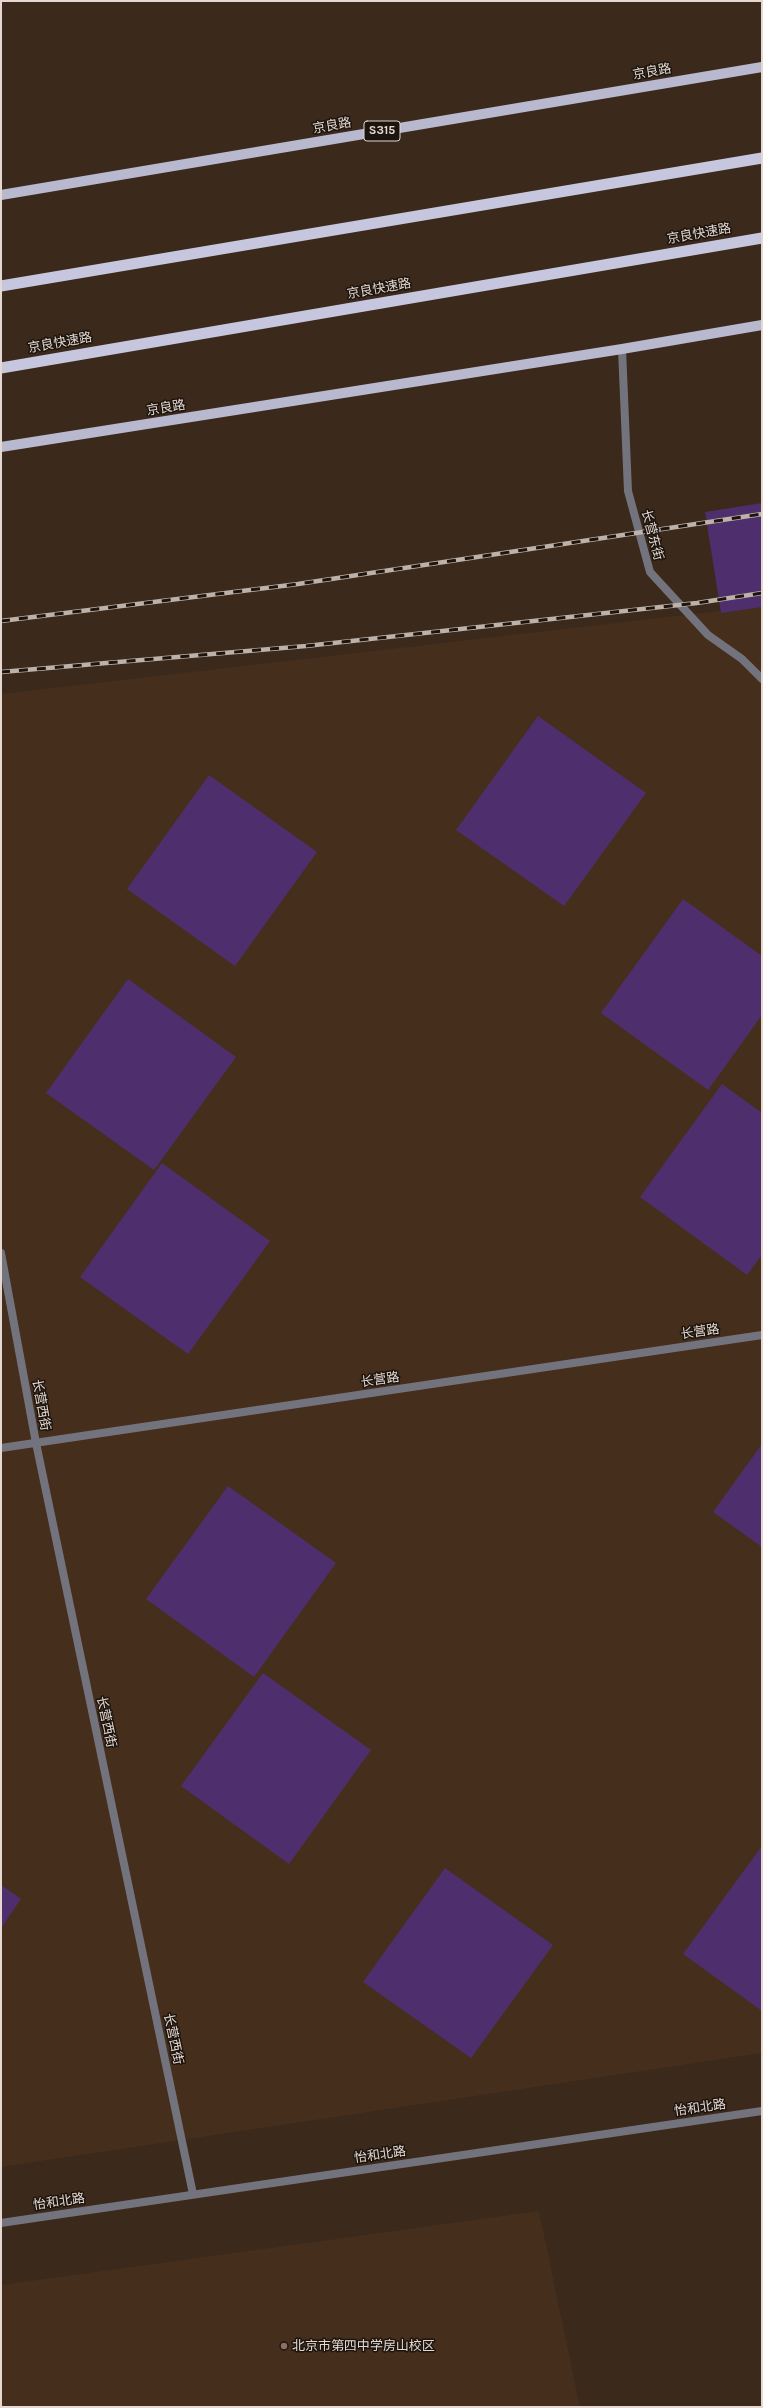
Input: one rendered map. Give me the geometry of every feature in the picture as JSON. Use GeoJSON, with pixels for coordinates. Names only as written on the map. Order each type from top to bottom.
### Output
{"type":"FeatureCollection","features":[{"type":"Feature","properties":{"kind":"highway"},"geometry":{"type":"LineString","coordinates":[[1,286],[762,158]]}},
{"type":"Feature","properties":{"kind":"highway","name":"京良快速路"},"geometry":{"type":"LineString","coordinates":[[1,368],[762,238]]}},
{"type":"Feature","properties":{"kind":"main road","name":"京良路"},"geometry":{"type":"LineString","coordinates":[[1,195],[762,67]]}},
{"type":"Feature","properties":{"kind":"main road","name":"京良路"},"geometry":{"type":"LineString","coordinates":[[1,447],[622,349],[762,325]]}},
{"type":"Feature","properties":{"kind":"street","name":"长营东街"},"geometry":{"type":"LineString","coordinates":[[622,349],[628,491],[650,572],[708,635],[742,659],[762,679]]}},
{"type":"Feature","properties":{"kind":"street","name":"长营西街"},"geometry":{"type":"LineString","coordinates":[[1,1253],[36,1443],[193,2194]]}},
{"type":"Feature","properties":{"kind":"street","name":"长营路"},"geometry":{"type":"LineString","coordinates":[[1,1448],[762,1335]]}},
{"type":"Feature","properties":{"kind":"street","name":"怡和北路"},"geometry":{"type":"LineString","coordinates":[[1,2223],[762,2111]]}},
{"type":"Feature","properties":{"kind":"shaded area"},"geometry":{"type":"Polygon","coordinates":[[[762,606],[762,2053],[1,2167],[1,694],[762,606]]]}},
{"type":"Feature","properties":{"kind":"shaded area","name":"北京市第四中学房山校区"},"geometry":{"type":"Polygon","coordinates":[[[539,2211],[580,2407],[1,2407],[1,2285],[539,2211]]]}},
{"type":"Feature","properties":{"kind":"building"},"geometry":{"type":"Polygon","coordinates":[[[762,503],[762,607],[721,613],[705,512],[762,503]]]}},
{"type":"Feature","properties":{"kind":"building"},"geometry":{"type":"Polygon","coordinates":[[[538,716],[646,793],[564,906],[456,830],[538,716]]]}},
{"type":"Feature","properties":{"kind":"building"},"geometry":{"type":"Polygon","coordinates":[[[209,775],[317,852],[235,966],[127,889],[209,775]]]}},
{"type":"Feature","properties":{"kind":"building"},"geometry":{"type":"Polygon","coordinates":[[[683,899],[762,956],[762,1015],[708,1090],[601,1013],[683,899]]]}},
{"type":"Feature","properties":{"kind":"building"},"geometry":{"type":"Polygon","coordinates":[[[128,979],[236,1057],[154,1170],[46,1093],[128,979]]]}},
{"type":"Feature","properties":{"kind":"building"},"geometry":{"type":"Polygon","coordinates":[[[722,1084],[762,1113],[762,1255],[747,1275],[640,1197],[722,1084]]]}},
{"type":"Feature","properties":{"kind":"building"},"geometry":{"type":"Polygon","coordinates":[[[162,1163],[270,1241],[188,1354],[80,1277],[162,1163]]]}},
{"type":"Feature","properties":{"kind":"building"},"geometry":{"type":"Polygon","coordinates":[[[762,1444],[762,1547],[713,1512],[762,1444]]]}},
{"type":"Feature","properties":{"kind":"building"},"geometry":{"type":"Polygon","coordinates":[[[228,1486],[336,1563],[254,1677],[146,1599],[228,1486]]]}},
{"type":"Feature","properties":{"kind":"building"},"geometry":{"type":"Polygon","coordinates":[[[263,1673],[371,1750],[289,1864],[181,1786],[263,1673]]]}},
{"type":"Feature","properties":{"kind":"building"},"geometry":{"type":"Polygon","coordinates":[[[762,1846],[762,2011],[683,1954],[762,1846]]]}},
{"type":"Feature","properties":{"kind":"building"},"geometry":{"type":"Polygon","coordinates":[[[445,1868],[553,1945],[471,2058],[363,1982],[445,1868]]]}},
{"type":"Feature","properties":{"kind":"building"},"geometry":{"type":"Polygon","coordinates":[[[1,1885],[21,1899],[1,1928],[1,1885]]]}},
{"type":"Feature","properties":{"kind":"railway"},"geometry":{"type":"LineString","coordinates":[[1,621],[298,584],[762,514]]}},
{"type":"Feature","properties":{"kind":"railway"},"geometry":{"type":"LineString","coordinates":[[1,672],[306,646],[697,603],[762,593]]}},
{"type":"Feature","properties":{"kind":"place","name":"北京市第四中学房山校区"},"geometry":{"type":"Point","coordinates":[284,2346]}}]}
